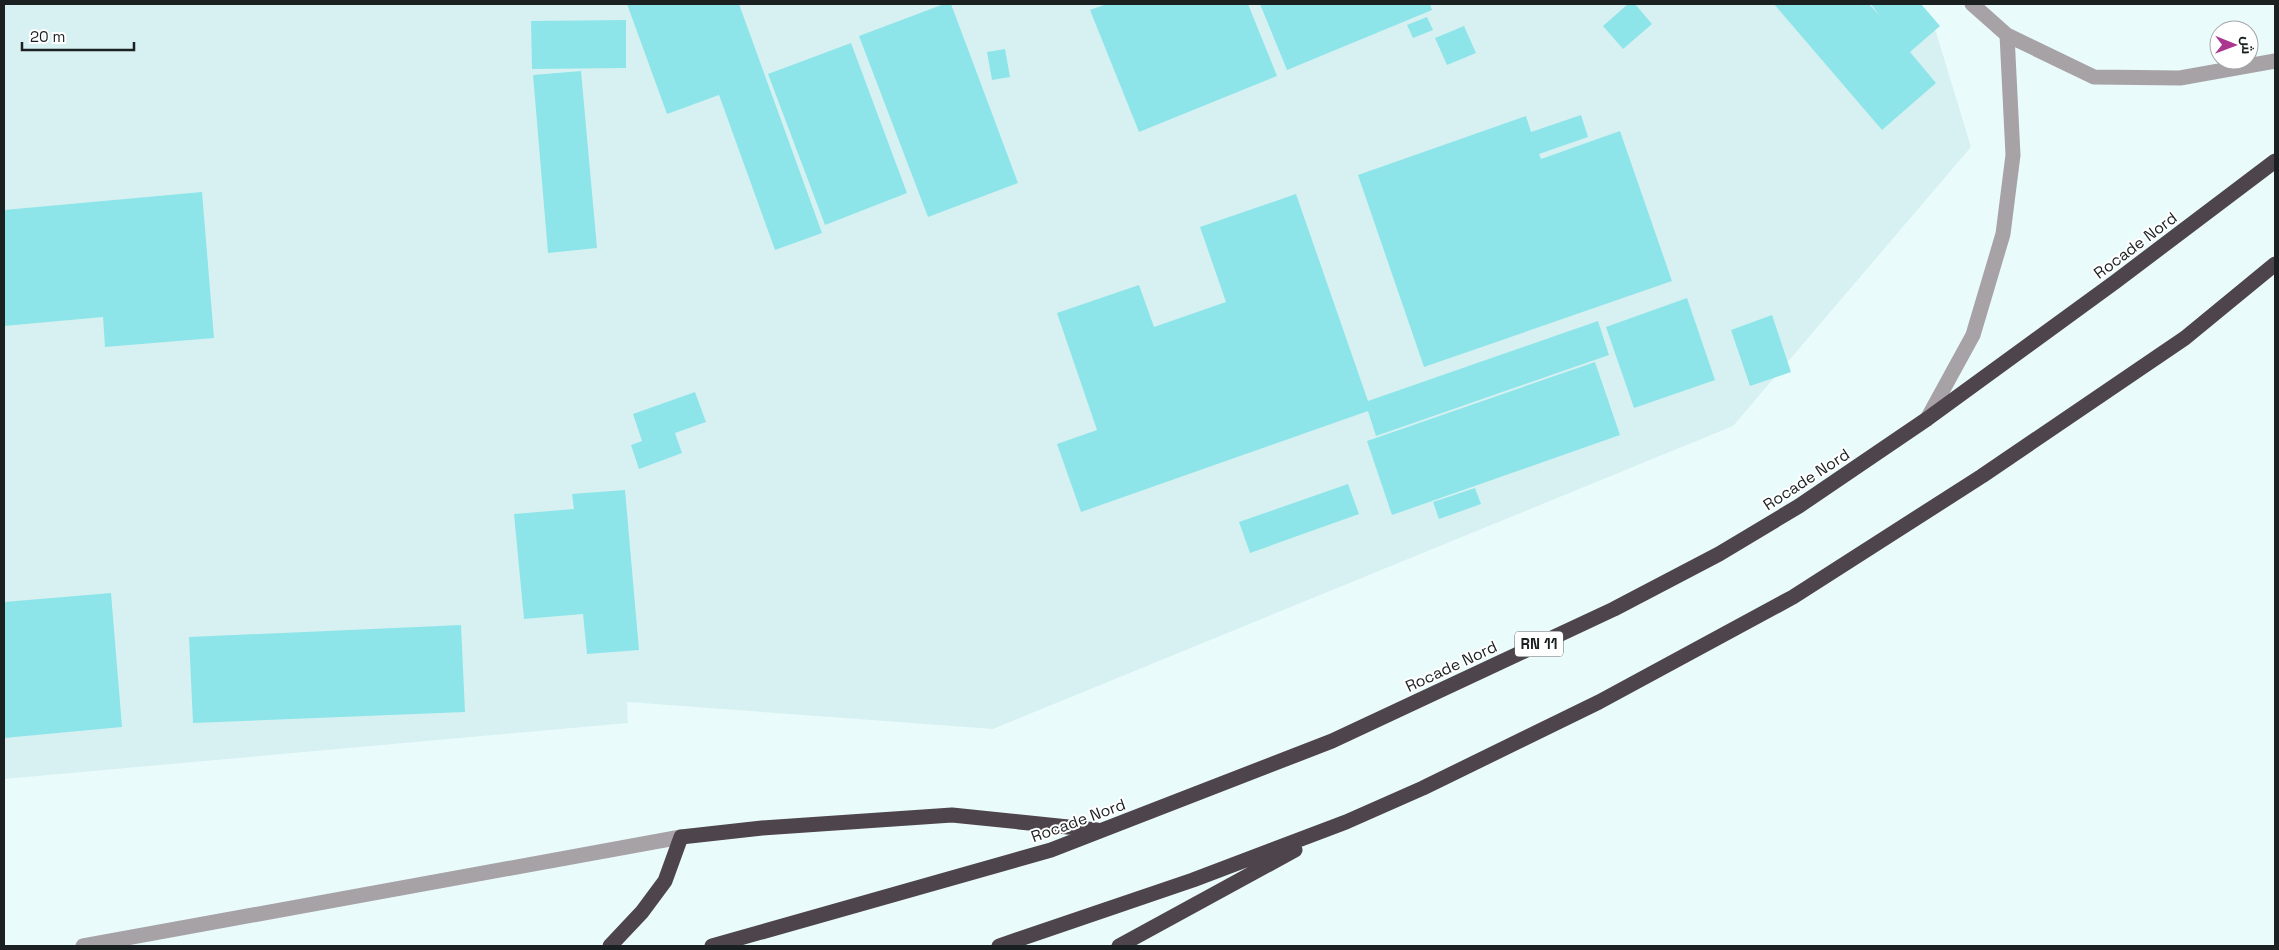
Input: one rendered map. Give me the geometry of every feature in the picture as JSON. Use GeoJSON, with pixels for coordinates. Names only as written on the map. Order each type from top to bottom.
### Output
{"type":"FeatureCollection","features":[{"type":"Feature","properties":{"kind":"highway","name":"Rocade Nord"},"geometry":{"type":"LineString","coordinates":[[712,946],[1051,850],[1102,831],[1332,742],[1614,609],[1719,554],[1799,506],[1927,419],[2114,282],[2275,160]]}},
{"type":"Feature","properties":{"kind":"highway"},"geometry":{"type":"LineString","coordinates":[[999,946],[1193,880],[1346,822],[1423,788],[1599,702],[1793,597],[1982,476],[2185,338],[2275,264]]}},
{"type":"Feature","properties":{"kind":"highway"},"geometry":{"type":"LineString","coordinates":[[610,946],[642,912],[665,881],[680,836],[952,814],[1102,831]]}},
{"type":"Feature","properties":{"kind":"highway"},"geometry":{"type":"LineString","coordinates":[[1119,946],[1346,822]]}},
{"type":"Feature","properties":{"kind":"street"},"geometry":{"type":"LineString","coordinates":[[1972,4],[2007,35],[2094,77],[2180,78],[2275,61]]}},
{"type":"Feature","properties":{"kind":"street"},"geometry":{"type":"LineString","coordinates":[[1927,419],[1973,335],[2003,234],[2013,155],[2007,35]]}},
{"type":"Feature","properties":{"kind":"street"},"geometry":{"type":"LineString","coordinates":[[83,946],[680,836]]}},
{"type":"Feature","properties":{"kind":"shaded area"},"geometry":{"type":"Polygon","coordinates":[[[4,4],[1908,4],[1936,32],[1971,147],[1733,426],[993,729],[627,702],[628,723],[4,779],[4,4]]]}},
{"type":"Feature","properties":{"kind":"building"},"geometry":{"type":"Polygon","coordinates":[[[627,4],[739,4],[822,233],[775,250],[719,95],[667,114],[627,4]]]}},
{"type":"Feature","properties":{"kind":"building"},"geometry":{"type":"Polygon","coordinates":[[[944,4],[951,4],[1018,183],[928,217],[859,36],[944,4]]]}},
{"type":"Feature","properties":{"kind":"building"},"geometry":{"type":"Polygon","coordinates":[[[1107,4],[1248,4],[1277,76],[1139,132],[1090,10],[1107,4]]]}},
{"type":"Feature","properties":{"kind":"building"},"geometry":{"type":"Polygon","coordinates":[[[1260,4],[1430,4],[1432,10],[1287,70],[1260,4]]]}},
{"type":"Feature","properties":{"kind":"building"},"geometry":{"type":"Polygon","coordinates":[[[1628,4],[1635,4],[1652,24],[1623,49],[1603,26],[1628,4]]]}},
{"type":"Feature","properties":{"kind":"building"},"geometry":{"type":"Polygon","coordinates":[[[1774,4],[1869,4],[1880,16],[1871,4],[1921,4],[1940,26],[1910,52],[1936,83],[1882,130],[1774,4]]]}},
{"type":"Feature","properties":{"kind":"building"},"geometry":{"type":"Polygon","coordinates":[[[1427,17],[1433,30],[1413,38],[1407,25],[1427,17]]]}},
{"type":"Feature","properties":{"kind":"building"},"geometry":{"type":"Polygon","coordinates":[[[626,20],[626,68],[532,69],[531,21],[626,20]]]}},
{"type":"Feature","properties":{"kind":"building"},"geometry":{"type":"Polygon","coordinates":[[[1464,26],[1476,53],[1447,65],[1435,38],[1464,26]]]}},
{"type":"Feature","properties":{"kind":"building"},"geometry":{"type":"Polygon","coordinates":[[[851,43],[907,193],[825,225],[768,74],[851,43]]]}},
{"type":"Feature","properties":{"kind":"building"},"geometry":{"type":"Polygon","coordinates":[[[1005,49],[1010,77],[992,80],[987,52],[1005,49]]]}},
{"type":"Feature","properties":{"kind":"building"},"geometry":{"type":"Polygon","coordinates":[[[581,71],[597,248],[548,253],[533,75],[581,71]]]}},
{"type":"Feature","properties":{"kind":"building"},"geometry":{"type":"Polygon","coordinates":[[[1581,115],[1588,137],[1539,154],[1541,159],[1620,131],[1672,281],[1424,367],[1358,175],[1526,116],[1531,132],[1581,115]]]}},
{"type":"Feature","properties":{"kind":"building"},"geometry":{"type":"Polygon","coordinates":[[[202,192],[214,338],[105,347],[103,317],[4,326],[4,210],[202,192]]]}},
{"type":"Feature","properties":{"kind":"building"},"geometry":{"type":"Polygon","coordinates":[[[1296,194],[1368,401],[1598,321],[1609,355],[1376,436],[1368,411],[1081,512],[1057,444],[1097,430],[1057,313],[1139,285],[1154,327],[1226,302],[1200,227],[1296,194]]]}},
{"type":"Feature","properties":{"kind":"building"},"geometry":{"type":"Polygon","coordinates":[[[1687,298],[1715,380],[1634,408],[1606,327],[1687,298]]]}},
{"type":"Feature","properties":{"kind":"building"},"geometry":{"type":"Polygon","coordinates":[[[1772,315],[1791,372],[1750,386],[1731,330],[1772,315]]]}},
{"type":"Feature","properties":{"kind":"building"},"geometry":{"type":"Polygon","coordinates":[[[1595,362],[1620,435],[1392,515],[1367,441],[1595,362]]]}},
{"type":"Feature","properties":{"kind":"building"},"geometry":{"type":"Polygon","coordinates":[[[695,392],[706,422],[675,433],[682,453],[639,469],[631,445],[642,441],[633,414],[695,392]]]}},
{"type":"Feature","properties":{"kind":"building"},"geometry":{"type":"Polygon","coordinates":[[[1348,484],[1359,514],[1250,553],[1239,522],[1348,484]]]}},
{"type":"Feature","properties":{"kind":"building"},"geometry":{"type":"Polygon","coordinates":[[[1475,488],[1481,504],[1439,519],[1433,502],[1475,488]]]}},
{"type":"Feature","properties":{"kind":"building"},"geometry":{"type":"Polygon","coordinates":[[[625,490],[639,650],[587,654],[583,614],[524,619],[514,514],[574,509],[572,494],[625,490]]]}},
{"type":"Feature","properties":{"kind":"building"},"geometry":{"type":"Polygon","coordinates":[[[111,593],[122,727],[4,738],[4,602],[111,593]]]}},
{"type":"Feature","properties":{"kind":"building"},"geometry":{"type":"Polygon","coordinates":[[[461,625],[465,712],[193,723],[189,637],[461,625]]]}}]}
